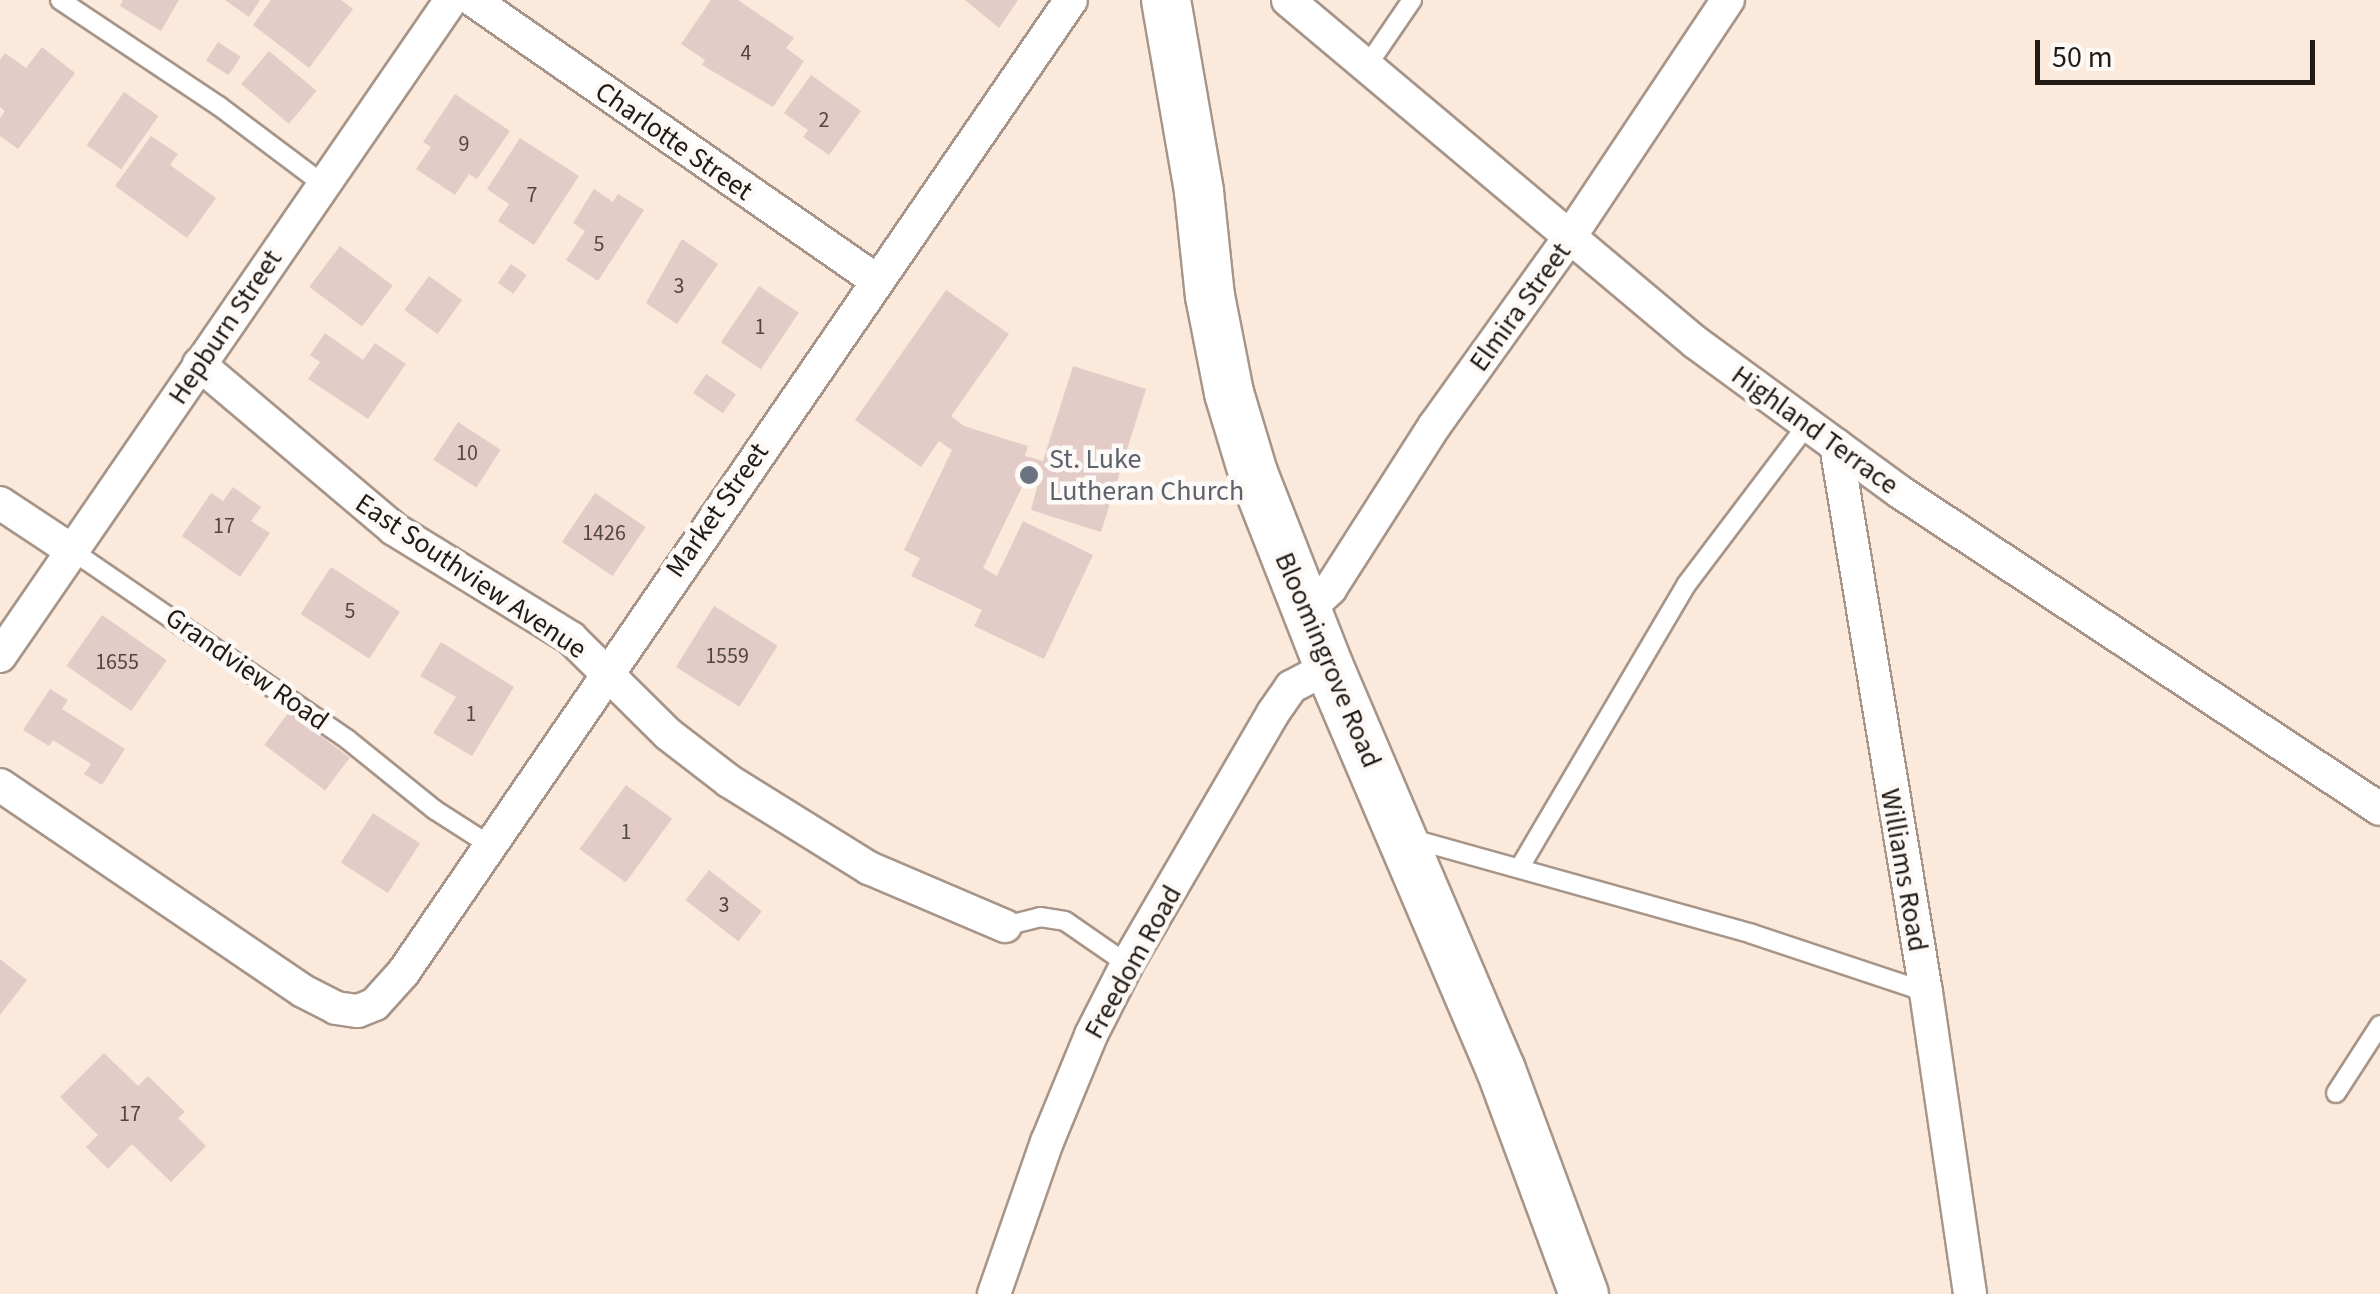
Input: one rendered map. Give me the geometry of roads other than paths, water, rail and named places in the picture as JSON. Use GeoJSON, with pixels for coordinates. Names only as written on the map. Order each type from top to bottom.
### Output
{"type":"FeatureCollection","features":[{"type":"Feature","properties":{"kind":"main road","name":"Bloomingrove Road"},"geometry":{"type":"LineString","coordinates":[[1166,0],[1199,192],[1210,296],[1229,393],[1266,507],[1329,667],[1502,1070],[1584,1294]]}},
{"type":"Feature","properties":{"kind":"street","name":"Hepburn Street"},"geometry":{"type":"LineString","coordinates":[[0,656],[450,0]]}},
{"type":"Feature","properties":{"kind":"street","name":"Charlotte Street"},"geometry":{"type":"LineString","coordinates":[[472,0],[876,280]]}},
{"type":"Feature","properties":{"kind":"street","name":"Market Street"},"geometry":{"type":"LineString","coordinates":[[0,785],[303,991],[336,1008],[358,1011],[375,1004],[403,973],[606,672],[1071,0]]}},
{"type":"Feature","properties":{"kind":"street","name":"Highland Terrace"},"geometry":{"type":"LineString","coordinates":[[1288,0],[1695,342],[1836,446],[2380,809]]}},
{"type":"Feature","properties":{"kind":"street","name":"Elmira Street"},"geometry":{"type":"LineString","coordinates":[[1308,608],[1330,589],[1435,426],[1571,236],[1728,0]]}},
{"type":"Feature","properties":{"kind":"street","name":"East Southview Avenue"},"geometry":{"type":"LineString","coordinates":[[199,364],[394,529],[572,638],[668,734],[729,782],[869,868],[1005,926]]}},
{"type":"Feature","properties":{"kind":"street","name":"Williams Road"},"geometry":{"type":"LineString","coordinates":[[1836,446],[1926,992],[1970,1294]]}},
{"type":"Feature","properties":{"kind":"street","name":"Grandview Road"},"geometry":{"type":"LineString","coordinates":[[0,502],[74,552]]}},
{"type":"Feature","properties":{"kind":"street","name":"Freedom Road"},"geometry":{"type":"LineString","coordinates":[[994,1294],[1046,1142],[1092,1034],[1128,964],[1272,713],[1291,687],[1329,667]]}},
{"type":"Feature","properties":{"kind":"lane"},"geometry":{"type":"LineString","coordinates":[[60,0],[220,106],[323,184]]}},
{"type":"Feature","properties":{"kind":"lane"},"geometry":{"type":"LineString","coordinates":[[1367,66],[1412,0]]}},
{"type":"Feature","properties":{"kind":"lane"},"geometry":{"type":"LineString","coordinates":[[1520,866],[1686,585],[1808,425]]}},
{"type":"Feature","properties":{"kind":"lane","name":"Grandview Road"},"geometry":{"type":"LineString","coordinates":[[74,552],[347,739],[436,810],[488,844]]}},
{"type":"Feature","properties":{"kind":"lane"},"geometry":{"type":"LineString","coordinates":[[1403,836],[1752,934],[1926,992]]}},
{"type":"Feature","properties":{"kind":"lane"},"geometry":{"type":"LineString","coordinates":[[1005,926],[1040,917],[1064,921],[1128,964]]}},
{"type":"Feature","properties":{"kind":"lane"},"geometry":{"type":"LineString","coordinates":[[2336,1093],[2380,1026]]}},
{"type":"Feature","properties":{"kind":"place","name":"St. Luke Lutheran Church"},"geometry":{"type":"Point","coordinates":[1029,475]}}]}
